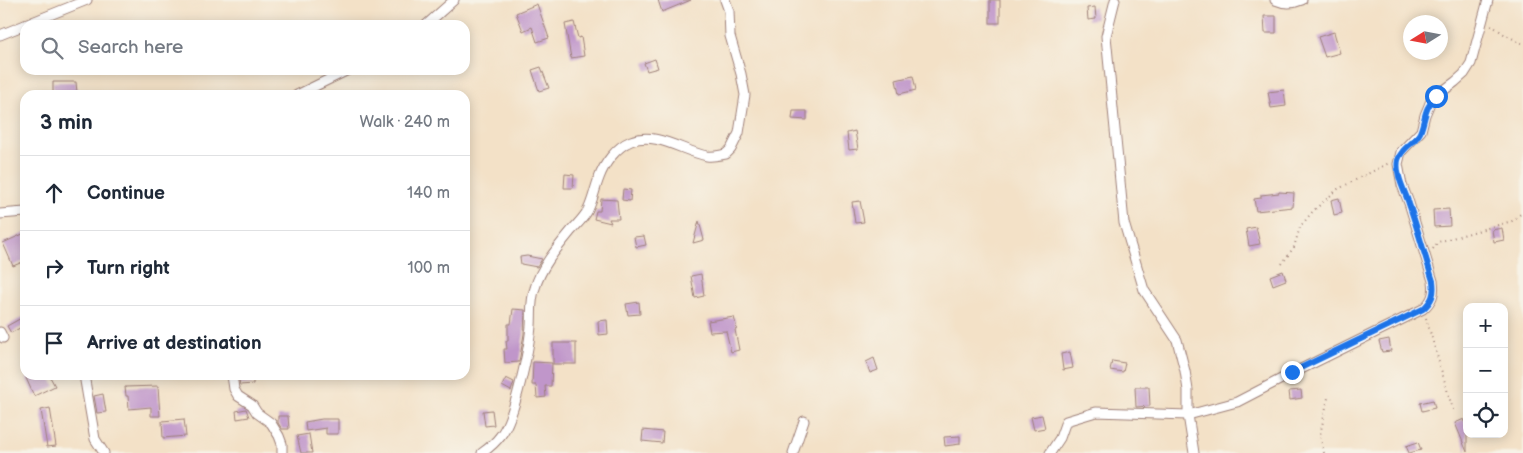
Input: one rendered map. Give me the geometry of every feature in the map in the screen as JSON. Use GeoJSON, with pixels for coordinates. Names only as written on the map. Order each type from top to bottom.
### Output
{"type":"FeatureCollection","features":[{"type":"Feature","properties":{"kind":"street"},"geometry":{"type":"LineString","coordinates":[[38,20],[88,0]]}},
{"type":"Feature","properties":{"kind":"street"},"geometry":{"type":"LineString","coordinates":[[432,20],[454,0]]}},
{"type":"Feature","properties":{"kind":"street"},"geometry":{"type":"LineString","coordinates":[[482,453],[495,442],[508,424],[530,339],[531,305],[534,288],[542,269],[588,210],[600,175],[611,156],[623,145],[643,138],[660,141],[708,156],[726,154],[734,144],[742,116],[745,95],[730,36],[729,12],[725,0]]}},
{"type":"Feature","properties":{"kind":"street"},"geometry":{"type":"LineString","coordinates":[[1115,0],[1106,36],[1124,223],[1144,290],[1177,340],[1188,390],[1188,415],[1194,453]]}},
{"type":"Feature","properties":{"kind":"street"},"geometry":{"type":"LineString","coordinates":[[1275,0],[1281,3],[1296,3],[1302,0]]}},
{"type":"Feature","properties":{"kind":"street"},"geometry":{"type":"LineString","coordinates":[[1050,453],[1060,438],[1066,421],[1096,412],[1188,415],[1237,402],[1292,372],[1423,309],[1430,302],[1434,290],[1409,202],[1402,185],[1398,168],[1399,158],[1401,152],[1421,131],[1424,115],[1430,103],[1464,74],[1471,63],[1488,0]]}},
{"type":"Feature","properties":{"kind":"street"},"geometry":{"type":"LineString","coordinates":[[0,35],[20,27]]}},
{"type":"Feature","properties":{"kind":"street"},"geometry":{"type":"LineString","coordinates":[[307,90],[338,75]]}},
{"type":"Feature","properties":{"kind":"street"},"geometry":{"type":"LineString","coordinates":[[0,214],[20,212]]}},
{"type":"Feature","properties":{"kind":"street"},"geometry":{"type":"LineString","coordinates":[[85,380],[95,439],[104,453]]}},
{"type":"Feature","properties":{"kind":"street"},"geometry":{"type":"LineString","coordinates":[[233,380],[238,396],[252,405],[257,413],[271,423],[282,444],[282,453]]}},
{"type":"Feature","properties":{"kind":"street"},"geometry":{"type":"LineString","coordinates":[[793,453],[804,421]]}},
{"type":"Feature","properties":{"kind":"path"},"geometry":{"type":"LineString","coordinates":[[1483,19],[1504,34],[1523,44]]}},
{"type":"Feature","properties":{"kind":"path"},"geometry":{"type":"LineString","coordinates":[[1282,264],[1294,247],[1300,227],[1322,203],[1338,189],[1399,158]]}},
{"type":"Feature","properties":{"kind":"path"},"geometry":{"type":"LineString","coordinates":[[1426,258],[1438,242],[1512,221],[1523,212]]}},
{"type":"Feature","properties":{"kind":"path"},"geometry":{"type":"LineString","coordinates":[[1423,309],[1453,410]]}},
{"type":"Feature","properties":{"kind":"path"},"geometry":{"type":"LineString","coordinates":[[1324,453],[1320,435],[1328,398]]}},
{"type":"Feature","properties":{"kind":"building"},"geometry":{"type":"Polygon","coordinates":[[[658,0],[691,0],[662,12],[658,0]]]}},
{"type":"Feature","properties":{"kind":"building"},"geometry":{"type":"Polygon","coordinates":[[[990,0],[1000,0],[1000,23],[990,23],[990,0]]]}},
{"type":"Feature","properties":{"kind":"building"},"geometry":{"type":"Polygon","coordinates":[[[537,4],[549,38],[537,42],[532,27],[523,31],[516,13],[537,4]]]}},
{"type":"Feature","properties":{"kind":"building"},"geometry":{"type":"Polygon","coordinates":[[[1095,7],[1096,19],[1088,20],[1087,8],[1095,7]]]}},
{"type":"Feature","properties":{"kind":"building"},"geometry":{"type":"Polygon","coordinates":[[[1264,16],[1276,16],[1276,33],[1265,33],[1264,16]]]}},
{"type":"Feature","properties":{"kind":"building"},"geometry":{"type":"Polygon","coordinates":[[[574,22],[578,38],[581,37],[584,56],[571,58],[565,24],[574,22]]]}},
{"type":"Feature","properties":{"kind":"building"},"geometry":{"type":"Polygon","coordinates":[[[1334,32],[1340,53],[1325,57],[1318,37],[1334,32]]]}},
{"type":"Feature","properties":{"kind":"building"},"geometry":{"type":"Polygon","coordinates":[[[655,59],[658,68],[647,71],[644,63],[655,59]]]}},
{"type":"Feature","properties":{"kind":"building"},"geometry":{"type":"Polygon","coordinates":[[[541,67],[549,88],[539,91],[532,70],[541,67]]]}},
{"type":"Feature","properties":{"kind":"building"},"geometry":{"type":"Polygon","coordinates":[[[913,76],[916,90],[899,94],[896,80],[913,76]]]}},
{"type":"Feature","properties":{"kind":"building"},"geometry":{"type":"Polygon","coordinates":[[[53,82],[76,82],[77,90],[53,90],[53,82]]]}},
{"type":"Feature","properties":{"kind":"building"},"geometry":{"type":"Polygon","coordinates":[[[1284,90],[1286,106],[1271,108],[1268,92],[1284,90]]]}},
{"type":"Feature","properties":{"kind":"building"},"geometry":{"type":"Polygon","coordinates":[[[793,111],[807,111],[807,120],[792,119],[793,111]]]}},
{"type":"Feature","properties":{"kind":"building"},"geometry":{"type":"Polygon","coordinates":[[[855,131],[858,149],[849,150],[847,133],[855,131]]]}},
{"type":"Feature","properties":{"kind":"building"},"geometry":{"type":"Polygon","coordinates":[[[565,174],[574,175],[573,188],[564,188],[565,174]]]}},
{"type":"Feature","properties":{"kind":"building"},"geometry":{"type":"Polygon","coordinates":[[[623,189],[631,190],[630,201],[622,200],[623,189]]]}},
{"type":"Feature","properties":{"kind":"building"},"geometry":{"type":"Polygon","coordinates":[[[1279,192],[1294,193],[1293,207],[1256,211],[1254,199],[1261,198],[1261,195],[1279,192]]]}},
{"type":"Feature","properties":{"kind":"building"},"geometry":{"type":"Polygon","coordinates":[[[1339,198],[1342,213],[1334,215],[1331,200],[1339,198]]]}},
{"type":"Feature","properties":{"kind":"building"},"geometry":{"type":"Polygon","coordinates":[[[601,199],[617,200],[619,219],[609,219],[611,223],[594,219],[596,211],[600,211],[601,199]]]}},
{"type":"Feature","properties":{"kind":"building"},"geometry":{"type":"Polygon","coordinates":[[[860,201],[864,222],[855,223],[852,202],[860,201]]]}},
{"type":"Feature","properties":{"kind":"building"},"geometry":{"type":"Polygon","coordinates":[[[1449,209],[1450,226],[1434,227],[1433,210],[1449,209]]]}},
{"type":"Feature","properties":{"kind":"building"},"geometry":{"type":"Polygon","coordinates":[[[699,221],[704,240],[693,243],[699,221]]]}},
{"type":"Feature","properties":{"kind":"building"},"geometry":{"type":"Polygon","coordinates":[[[1256,227],[1260,244],[1249,246],[1246,229],[1256,227]]]}},
{"type":"Feature","properties":{"kind":"building"},"geometry":{"type":"Polygon","coordinates":[[[1502,228],[1504,240],[1494,242],[1492,230],[1502,228]]]}},
{"type":"Feature","properties":{"kind":"building"},"geometry":{"type":"Polygon","coordinates":[[[20,235],[20,263],[13,266],[3,243],[20,235]]]}},
{"type":"Feature","properties":{"kind":"building"},"geometry":{"type":"Polygon","coordinates":[[[644,236],[646,245],[636,247],[634,237],[644,236]]]}},
{"type":"Feature","properties":{"kind":"building"},"geometry":{"type":"Polygon","coordinates":[[[527,256],[542,259],[537,267],[521,264],[520,257],[527,256]]]}},
{"type":"Feature","properties":{"kind":"building"},"geometry":{"type":"Polygon","coordinates":[[[1283,271],[1286,280],[1273,285],[1270,276],[1283,271]]]}},
{"type":"Feature","properties":{"kind":"building"},"geometry":{"type":"Polygon","coordinates":[[[701,274],[704,296],[695,298],[691,276],[701,274]]]}},
{"type":"Feature","properties":{"kind":"building"},"geometry":{"type":"Polygon","coordinates":[[[639,302],[640,314],[628,315],[626,304],[639,302]]]}},
{"type":"Feature","properties":{"kind":"building"},"geometry":{"type":"Polygon","coordinates":[[[513,309],[525,310],[524,334],[519,362],[505,363],[504,349],[507,349],[508,324],[511,324],[513,309]]]}},
{"type":"Feature","properties":{"kind":"building"},"geometry":{"type":"Polygon","coordinates":[[[734,317],[739,350],[731,352],[726,331],[710,332],[708,321],[734,317]]]}},
{"type":"Feature","properties":{"kind":"building"},"geometry":{"type":"Polygon","coordinates":[[[20,319],[20,328],[11,333],[7,326],[20,319]]]}},
{"type":"Feature","properties":{"kind":"building"},"geometry":{"type":"Polygon","coordinates":[[[607,320],[608,334],[599,335],[598,321],[607,320]]]}},
{"type":"Feature","properties":{"kind":"building"},"geometry":{"type":"Polygon","coordinates":[[[1389,339],[1391,351],[1382,352],[1379,341],[1389,339]]]}},
{"type":"Feature","properties":{"kind":"building"},"geometry":{"type":"Polygon","coordinates":[[[553,343],[576,343],[576,364],[553,364],[553,343]]]}},
{"type":"Feature","properties":{"kind":"building"},"geometry":{"type":"Polygon","coordinates":[[[1070,352],[1073,368],[1063,370],[1061,354],[1070,352]]]}},
{"type":"Feature","properties":{"kind":"building"},"geometry":{"type":"Polygon","coordinates":[[[874,358],[878,370],[870,373],[866,362],[874,358]]]}},
{"type":"Feature","properties":{"kind":"building"},"geometry":{"type":"Polygon","coordinates":[[[1112,361],[1125,363],[1123,372],[1110,370],[1112,361]]]}},
{"type":"Feature","properties":{"kind":"building"},"geometry":{"type":"Polygon","coordinates":[[[533,362],[552,363],[551,386],[545,386],[546,397],[537,398],[536,385],[532,385],[533,362]]]}},
{"type":"Feature","properties":{"kind":"building"},"geometry":{"type":"Polygon","coordinates":[[[506,378],[514,382],[511,391],[502,386],[506,378]]]}},
{"type":"Feature","properties":{"kind":"building"},"geometry":{"type":"Polygon","coordinates":[[[27,380],[52,380],[55,386],[34,396],[27,380]]]}},
{"type":"Feature","properties":{"kind":"building"},"geometry":{"type":"Polygon","coordinates":[[[239,380],[253,380],[253,384],[240,385],[239,380]]]}},
{"type":"Feature","properties":{"kind":"building"},"geometry":{"type":"Polygon","coordinates":[[[158,386],[160,416],[151,416],[151,407],[129,409],[125,387],[158,386]]]}},
{"type":"Feature","properties":{"kind":"building"},"geometry":{"type":"Polygon","coordinates":[[[1135,387],[1149,387],[1150,406],[1136,407],[1135,387]]]}},
{"type":"Feature","properties":{"kind":"building"},"geometry":{"type":"Polygon","coordinates":[[[1301,390],[1302,398],[1290,400],[1289,391],[1301,390]]]}},
{"type":"Feature","properties":{"kind":"building"},"geometry":{"type":"Polygon","coordinates":[[[103,394],[106,412],[97,413],[94,396],[103,394]]]}},
{"type":"Feature","properties":{"kind":"building"},"geometry":{"type":"Polygon","coordinates":[[[1433,400],[1435,408],[1422,411],[1420,403],[1433,400]]]}},
{"type":"Feature","properties":{"kind":"building"},"geometry":{"type":"Polygon","coordinates":[[[50,408],[56,446],[47,447],[41,410],[50,408]]]}},
{"type":"Feature","properties":{"kind":"building"},"geometry":{"type":"Polygon","coordinates":[[[246,409],[249,417],[237,419],[236,411],[246,409]]]}},
{"type":"Feature","properties":{"kind":"building"},"geometry":{"type":"Polygon","coordinates":[[[492,410],[494,425],[485,426],[483,411],[492,410]]]}},
{"type":"Feature","properties":{"kind":"building"},"geometry":{"type":"Polygon","coordinates":[[[1042,415],[1045,428],[1034,430],[1031,417],[1042,415]]]}},
{"type":"Feature","properties":{"kind":"building"},"geometry":{"type":"Polygon","coordinates":[[[278,416],[288,416],[289,429],[282,429],[278,423],[278,416]]]}},
{"type":"Feature","properties":{"kind":"building"},"geometry":{"type":"Polygon","coordinates":[[[184,419],[186,436],[163,438],[162,421],[184,419]]]}},
{"type":"Feature","properties":{"kind":"building"},"geometry":{"type":"Polygon","coordinates":[[[338,419],[338,434],[326,434],[326,428],[306,431],[305,422],[338,419]]]}},
{"type":"Feature","properties":{"kind":"building"},"geometry":{"type":"Polygon","coordinates":[[[1463,419],[1463,438],[1467,438],[1467,452],[1455,423],[1463,419]]]}},
{"type":"Feature","properties":{"kind":"building"},"geometry":{"type":"Polygon","coordinates":[[[643,430],[663,432],[662,443],[642,441],[643,430]]]}},
{"type":"Feature","properties":{"kind":"building"},"geometry":{"type":"Polygon","coordinates":[[[309,434],[312,453],[301,453],[297,436],[309,434]]]}},
{"type":"Feature","properties":{"kind":"building"},"geometry":{"type":"Polygon","coordinates":[[[960,436],[960,444],[945,446],[944,437],[960,436]]]}},
{"type":"Feature","properties":{"kind":"building"},"geometry":{"type":"Polygon","coordinates":[[[1418,442],[1421,450],[1409,453],[1406,446],[1418,442]]]}},
{"type":"Feature","properties":{"kind":"route"},"geometry":{"type":"LineString","coordinates":[[1292,372],[1423,309],[1430,302],[1434,290],[1433,281],[1402,185],[1398,164],[1401,152],[1421,131],[1424,115],[1436,96]]}}]}
